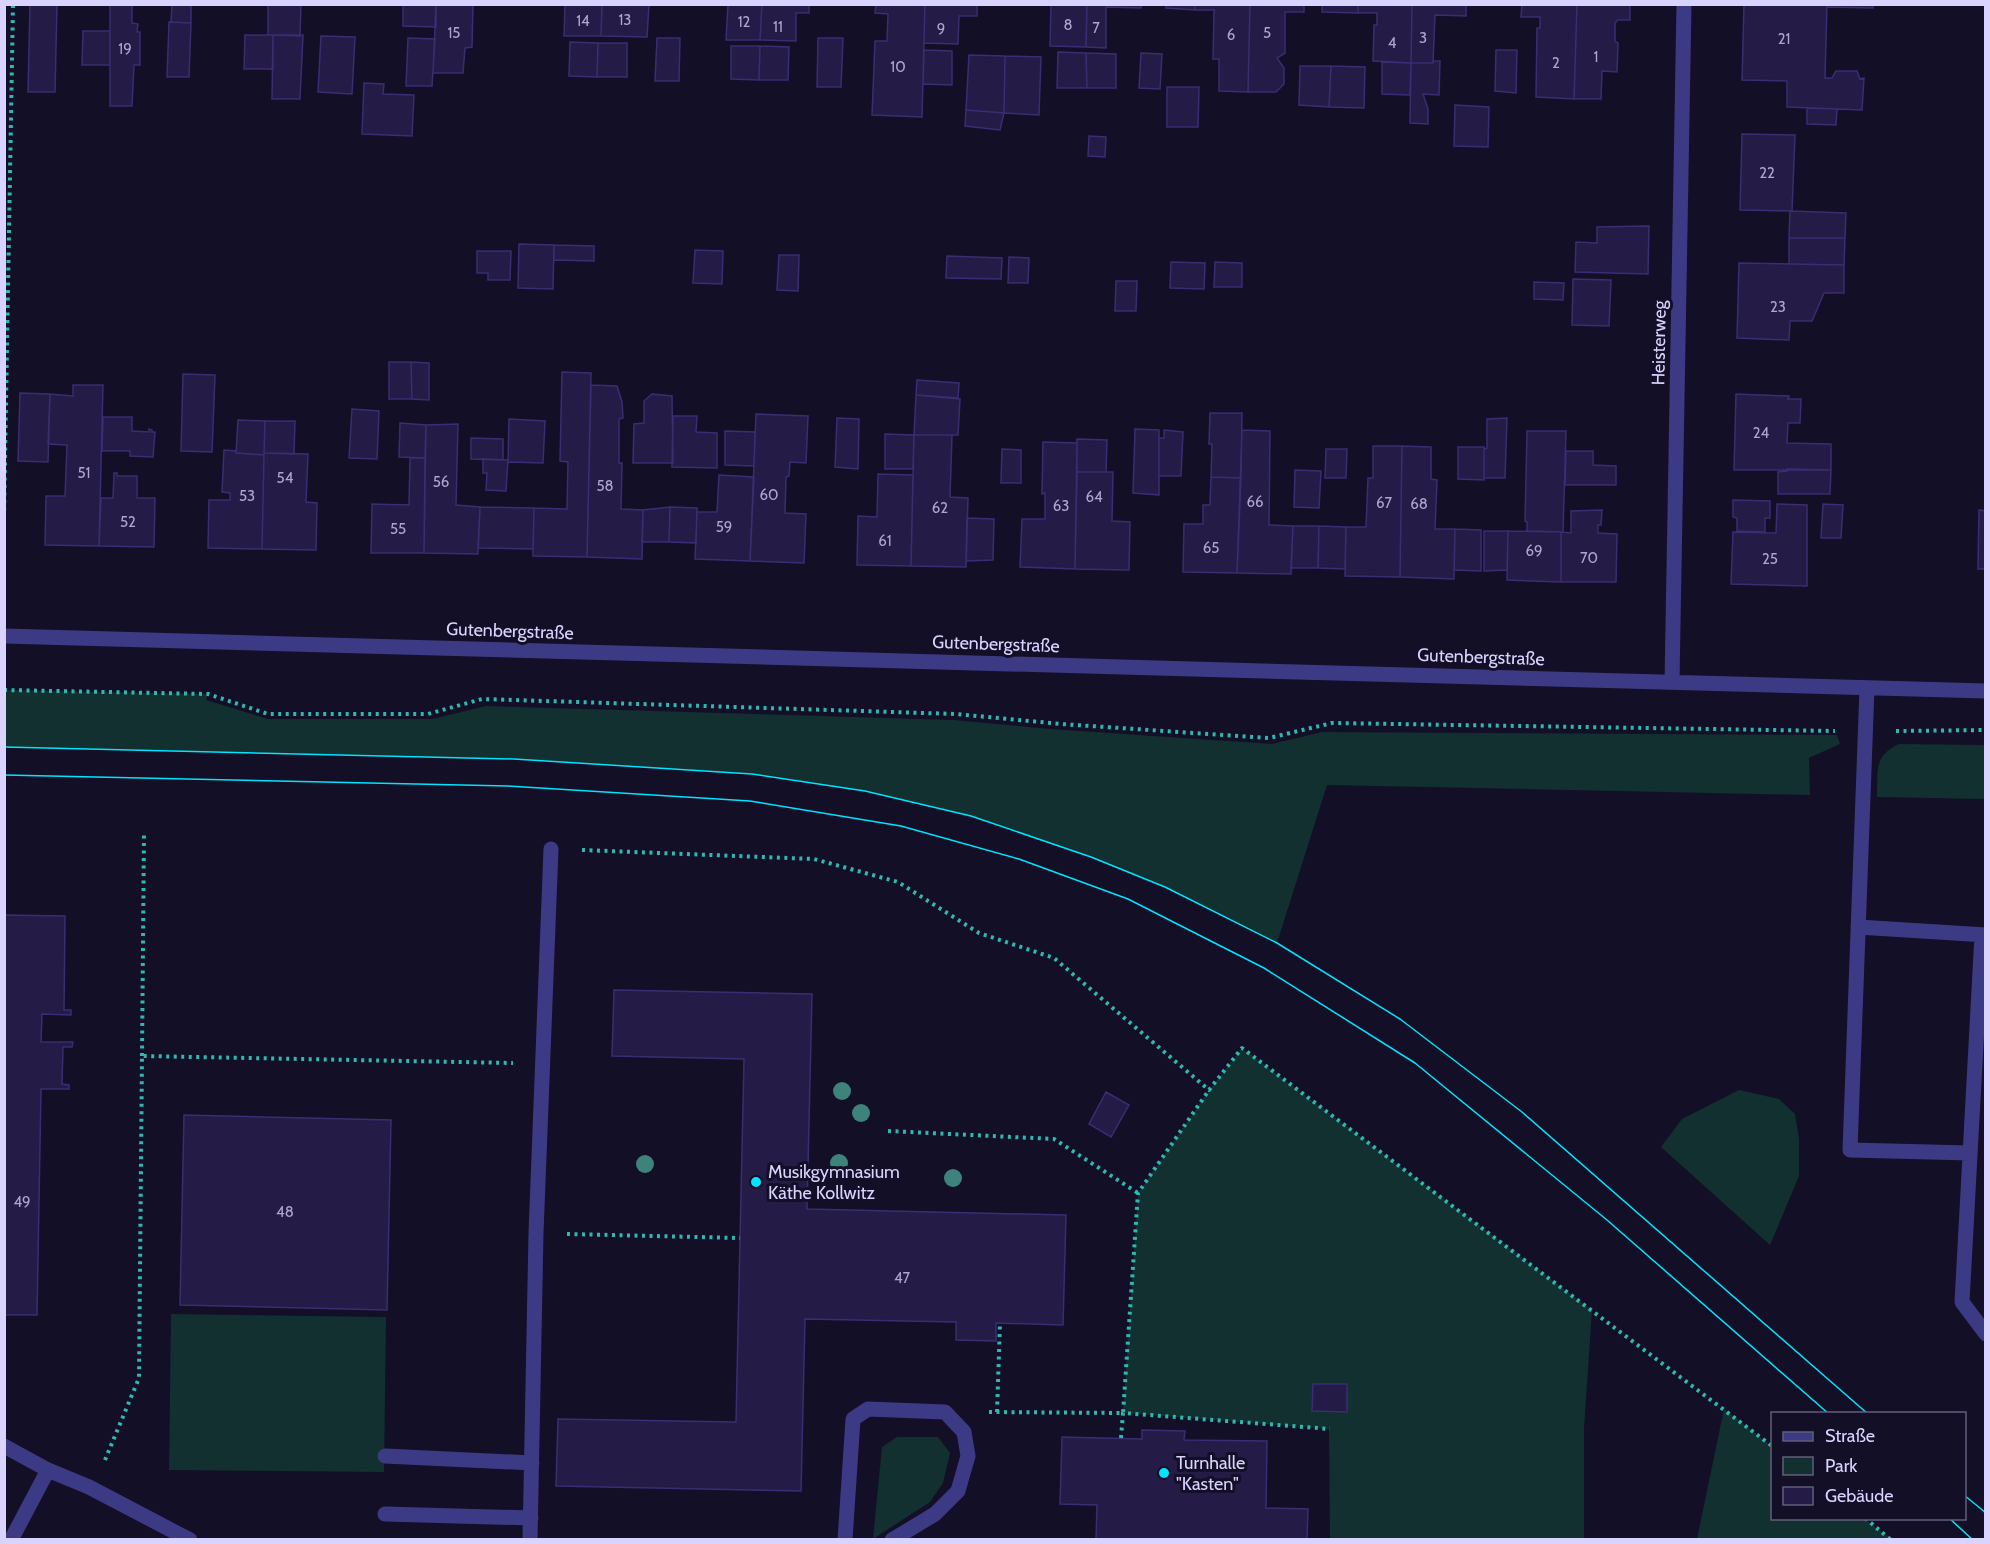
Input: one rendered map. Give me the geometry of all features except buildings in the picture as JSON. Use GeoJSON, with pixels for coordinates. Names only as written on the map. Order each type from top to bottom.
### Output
{"type":"FeatureCollection","features":[{"type":"Feature","properties":{"kind":"street","name":"Heisterweg"},"geometry":{"type":"LineString","coordinates":[[1672,682],[1684,4]]}},
{"type":"Feature","properties":{"kind":"street","name":"Gutenbergstraße"},"geometry":{"type":"LineString","coordinates":[[4,636],[1986,691]]}},
{"type":"Feature","properties":{"kind":"street"},"geometry":{"type":"LineString","coordinates":[[1867,688],[1850,1150],[1970,1153]]}},
{"type":"Feature","properties":{"kind":"street"},"geometry":{"type":"LineString","coordinates":[[530,1539],[536,1233],[544,1063],[550,849]]}},
{"type":"Feature","properties":{"kind":"street"},"geometry":{"type":"LineString","coordinates":[[1858,927],[1984,935],[1962,1302],[1986,1334]]}},
{"type":"Feature","properties":{"kind":"street"},"geometry":{"type":"LineString","coordinates":[[845,1539],[853,1419],[868,1409],[945,1412],[964,1432],[968,1456],[958,1491],[935,1514],[892,1539]]}},
{"type":"Feature","properties":{"kind":"street"},"geometry":{"type":"LineString","coordinates":[[4,1446],[190,1539]]}},
{"type":"Feature","properties":{"kind":"street"},"geometry":{"type":"LineString","coordinates":[[384,1456],[532,1463]]}},
{"type":"Feature","properties":{"kind":"street"},"geometry":{"type":"LineString","coordinates":[[11,1539],[48,1470]]}},
{"type":"Feature","properties":{"kind":"street"},"geometry":{"type":"LineString","coordinates":[[385,1514],[531,1518]]}},
{"type":"Feature","properties":{"kind":"path"},"geometry":{"type":"LineString","coordinates":[[4,518],[13,4]]}},
{"type":"Feature","properties":{"kind":"path"},"geometry":{"type":"LineString","coordinates":[[4,690],[208,694],[268,714],[428,714],[482,699],[956,714],[1061,724],[1269,738],[1332,723],[1866,731],[1986,730]]}},
{"type":"Feature","properties":{"kind":"path"},"geometry":{"type":"LineString","coordinates":[[89,1487],[107,1455],[140,1378],[144,832]]}},
{"type":"Feature","properties":{"kind":"path"},"geometry":{"type":"LineString","coordinates":[[550,849],[814,859],[898,882],[980,933],[1054,958],[1209,1090]]}},
{"type":"Feature","properties":{"kind":"path"},"geometry":{"type":"LineString","coordinates":[[1121,1438],[1138,1193],[1209,1090],[1242,1048],[1771,1445]]}},
{"type":"Feature","properties":{"kind":"path"},"geometry":{"type":"LineString","coordinates":[[142,1056],[544,1063]]}},
{"type":"Feature","properties":{"kind":"path"},"geometry":{"type":"LineString","coordinates":[[888,1131],[1054,1139],[1138,1193]]}},
{"type":"Feature","properties":{"kind":"path"},"geometry":{"type":"LineString","coordinates":[[536,1233],[740,1238]]}},
{"type":"Feature","properties":{"kind":"path"},"geometry":{"type":"LineString","coordinates":[[996,1412],[1000,1323]]}},
{"type":"Feature","properties":{"kind":"path"},"geometry":{"type":"LineString","coordinates":[[945,1412],[1123,1413],[1330,1429]]}},
{"type":"Feature","properties":{"kind":"path"},"geometry":{"type":"LineString","coordinates":[[1867,1520],[1891,1539]]}},
{"type":"Feature","properties":{"kind":"green space"},"geometry":{"type":"Polygon","coordinates":[[[5,690],[208,694],[206,700],[268,719],[432,719],[486,706],[954,720],[1272,744],[1322,732],[1837,735],[1840,744],[1809,758],[1810,795],[1327,785],[1277,943],[1165,887],[1091,857],[971,816],[865,791],[752,774],[514,759],[5,747],[5,690]]]}},
{"type":"Feature","properties":{"kind":"green space"},"geometry":{"type":"Polygon","coordinates":[[[1899,744],[1985,745],[1985,799],[1877,797],[1881,759],[1899,744]]]}},
{"type":"Feature","properties":{"kind":"green space"},"geometry":{"type":"Polygon","coordinates":[[[1242,1048],[1592,1310],[1584,1428],[1584,1539],[1330,1539],[1329,1429],[1123,1413],[1138,1193],[1209,1090],[1242,1048]]]}},
{"type":"Feature","properties":{"kind":"green space"},"geometry":{"type":"Polygon","coordinates":[[[1739,1090],[1779,1099],[1795,1114],[1799,1139],[1799,1176],[1770,1245],[1661,1147],[1682,1119],[1739,1090]]]}},
{"type":"Feature","properties":{"kind":"green space"},"geometry":{"type":"Polygon","coordinates":[[[171,1314],[386,1317],[384,1472],[169,1470],[171,1314]]]}},
{"type":"Feature","properties":{"kind":"green space"},"geometry":{"type":"Polygon","coordinates":[[[1724,1409],[1771,1445],[1771,1520],[1866,1520],[1891,1539],[1697,1539],[1724,1409]]]}},
{"type":"Feature","properties":{"kind":"green space"},"geometry":{"type":"Polygon","coordinates":[[[897,1437],[938,1437],[950,1453],[943,1483],[930,1502],[873,1539],[882,1447],[897,1437]]]}},
{"type":"Feature","properties":{"kind":"tram line"},"geometry":{"type":"LineString","coordinates":[[4,747],[514,759],[752,774],[865,791],[971,816],[1091,857],[1165,887],[1277,943],[1400,1019],[1522,1112],[1866,1412]]}},
{"type":"Feature","properties":{"kind":"tram line"},"geometry":{"type":"LineString","coordinates":[[4,775],[508,786],[750,801],[901,826],[1019,859],[1128,899],[1264,968],[1415,1063],[1607,1220],[1827,1412]]}},
{"type":"Feature","properties":{"kind":"tram line"},"geometry":{"type":"LineString","coordinates":[[1966,1497],[1986,1513]]}},
{"type":"Feature","properties":{"kind":"tram line"},"geometry":{"type":"LineString","coordinates":[[1951,1520],[1973,1540]]}},
{"type":"Feature","properties":{"kind":"place","name":"Musikgymnasium Käthe Kollwitz"},"geometry":{"type":"Point","coordinates":[756,1182]}},
{"type":"Feature","properties":{"kind":"place","name":"Turnhalle \"Kasten\""},"geometry":{"type":"Point","coordinates":[1164,1473]}}]}
